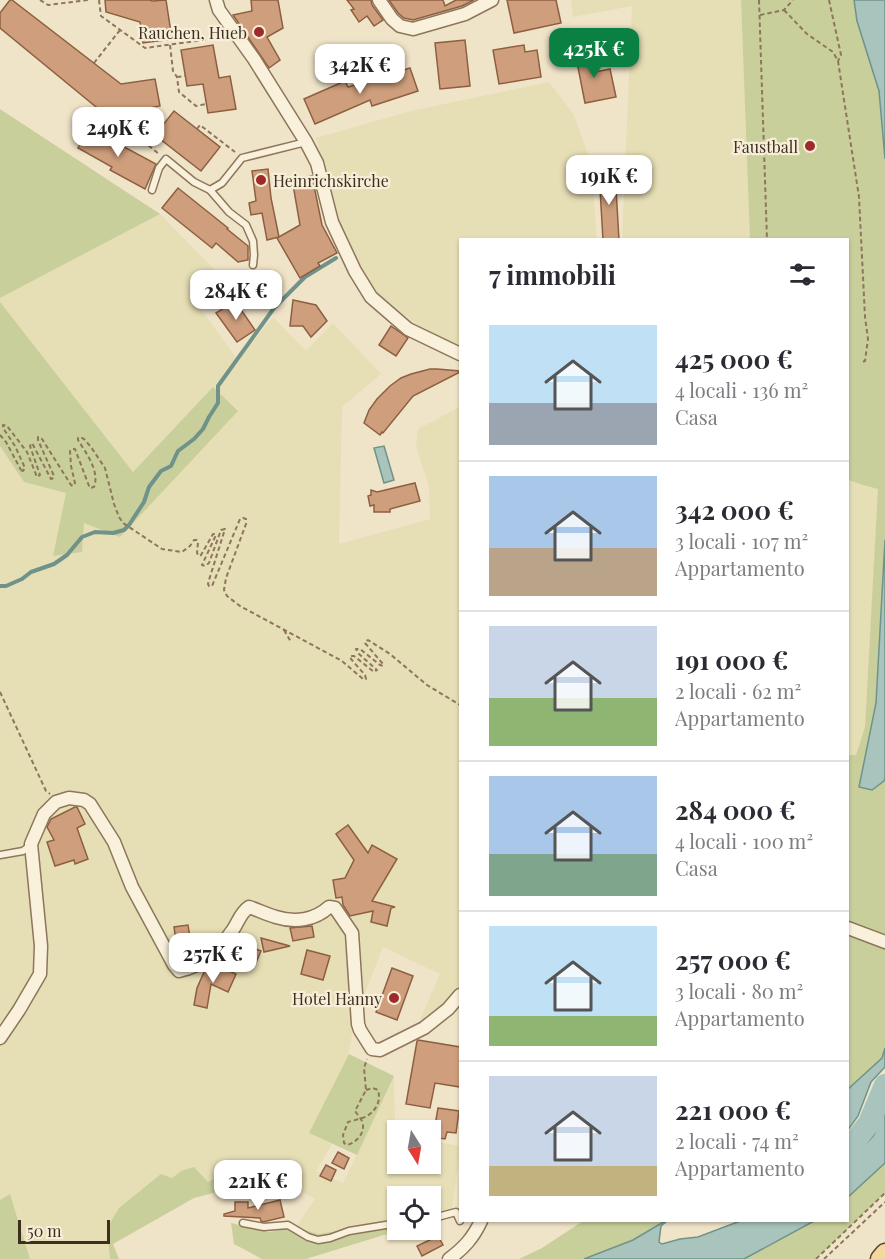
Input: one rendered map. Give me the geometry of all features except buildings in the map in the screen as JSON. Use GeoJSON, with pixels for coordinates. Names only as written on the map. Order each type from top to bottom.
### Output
{"type":"FeatureCollection","features":[{"type":"Feature","properties":{"kind":"main road"},"geometry":{"type":"LineString","coordinates":[[880,1259],[885,1254]]}},
{"type":"Feature","properties":{"kind":"street"},"geometry":{"type":"LineString","coordinates":[[216,0],[219,10],[254,59],[317,163],[332,222],[355,271],[371,297],[408,329],[459,354]]}},
{"type":"Feature","properties":{"kind":"street"},"geometry":{"type":"LineString","coordinates":[[379,0],[392,19],[400,26],[413,29],[465,14],[492,0]]}},
{"type":"Feature","properties":{"kind":"street"},"geometry":{"type":"LineString","coordinates":[[0,1038],[40,974],[41,946],[31,844],[44,814],[56,802],[69,798],[90,804],[114,842],[132,887],[179,971],[198,964],[219,950],[241,915],[249,907],[284,919],[312,918],[329,907],[335,908],[352,933],[359,1028],[372,1048],[380,1050],[423,1028],[448,1009],[459,996]]}},
{"type":"Feature","properties":{"kind":"street"},"geometry":{"type":"LineString","coordinates":[[849,927],[885,942]]}},
{"type":"Feature","properties":{"kind":"street"},"geometry":{"type":"LineString","coordinates":[[452,1257],[462,1250],[479,1226]]}},
{"type":"Feature","properties":{"kind":"lane"},"geometry":{"type":"LineString","coordinates":[[210,190],[222,183],[242,158],[306,142]]}},
{"type":"Feature","properties":{"kind":"lane"},"geometry":{"type":"LineString","coordinates":[[152,190],[159,168],[166,159],[194,182],[210,190],[229,212],[246,225],[253,241],[253,265]]}},
{"type":"Feature","properties":{"kind":"lane"},"geometry":{"type":"LineString","coordinates":[[0,855],[23,851],[31,844]]}},
{"type":"Feature","properties":{"kind":"lane"},"geometry":{"type":"LineString","coordinates":[[441,1216],[456,1212],[459,1217]]}},
{"type":"Feature","properties":{"kind":"lane"},"geometry":{"type":"LineString","coordinates":[[243,1223],[264,1227],[288,1225],[318,1240],[387,1224]]}},
{"type":"Feature","properties":{"kind":"path"},"geometry":{"type":"LineString","coordinates":[[40,0],[48,5],[88,0]]}},
{"type":"Feature","properties":{"kind":"path"},"geometry":{"type":"LineString","coordinates":[[99,0],[101,16],[145,48],[222,38],[236,34]]}},
{"type":"Feature","properties":{"kind":"path"},"geometry":{"type":"LineString","coordinates":[[759,0],[766,238]]}},
{"type":"Feature","properties":{"kind":"path"},"geometry":{"type":"LineString","coordinates":[[760,15],[784,10],[793,0]]}},
{"type":"Feature","properties":{"kind":"path"},"geometry":{"type":"LineString","coordinates":[[829,0],[841,55],[838,61]]}},
{"type":"Feature","properties":{"kind":"path"},"geometry":{"type":"LineString","coordinates":[[784,10],[807,34],[833,52],[838,61],[859,197],[868,339],[865,361],[862,362]]}},
{"type":"Feature","properties":{"kind":"path"},"geometry":{"type":"LineString","coordinates":[[94,63],[120,30]]}},
{"type":"Feature","properties":{"kind":"path"},"geometry":{"type":"LineString","coordinates":[[170,45],[173,71],[177,77],[179,92],[195,106],[206,104]]}},
{"type":"Feature","properties":{"kind":"path"},"geometry":{"type":"LineString","coordinates":[[177,77],[185,76]]}},
{"type":"Feature","properties":{"kind":"path"},"geometry":{"type":"LineString","coordinates":[[197,129],[200,125],[242,158]]}},
{"type":"Feature","properties":{"kind":"path"},"geometry":{"type":"LineString","coordinates":[[104,136],[108,129],[136,144],[148,145],[166,159]]}},
{"type":"Feature","properties":{"kind":"path"},"geometry":{"type":"LineString","coordinates":[[0,435],[21,470],[25,470],[15,446],[3,428],[3,425],[6,425],[27,453],[36,476],[39,477],[30,446],[30,443],[33,444],[52,479],[54,476],[37,438],[40,437],[73,486],[75,483],[70,451],[74,448],[87,482],[92,488],[96,482],[92,465],[78,438],[84,439],[105,468],[119,518],[153,544],[168,551],[184,551],[194,540],[197,540],[197,553],[198,556],[201,555],[215,534],[203,561],[202,565],[206,566],[224,529],[209,586],[212,586],[240,519],[246,519],[225,578],[224,590],[227,596],[240,606],[342,662],[363,679],[366,679],[365,675],[350,656],[354,656],[376,672],[375,668],[356,649],[358,648],[383,666],[365,644],[368,640],[390,654],[427,685],[459,704]]}},
{"type":"Feature","properties":{"kind":"path"},"geometry":{"type":"LineString","coordinates":[[284,630],[291,642]]}},
{"type":"Feature","properties":{"kind":"path"},"geometry":{"type":"LineString","coordinates":[[0,692],[46,791],[53,796],[56,802]]}},
{"type":"Feature","properties":{"kind":"path"},"geometry":{"type":"LineString","coordinates":[[366,1090],[378,1089],[379,1101],[367,1116],[360,1117],[348,1122],[343,1136],[344,1143],[347,1145],[354,1143],[363,1129],[363,1124],[360,1117],[356,1111],[366,1090],[364,1068],[374,1049]]}},
{"type":"Feature","properties":{"kind":"path"},"geometry":{"type":"LineString","coordinates":[[816,1259],[885,1193]]}},
{"type":"Feature","properties":{"kind":"path"},"geometry":{"type":"LineString","coordinates":[[824,1259],[885,1202]]}},
{"type":"Feature","properties":{"kind":"shaded area"},"geometry":{"type":"Polygon","coordinates":[[[571,0],[741,0],[750,238],[622,238],[632,6],[573,17],[571,0]]]}},
{"type":"Feature","properties":{"kind":"shaded area"},"geometry":{"type":"Polygon","coordinates":[[[549,82],[574,115],[591,162],[597,238],[459,238],[459,345],[416,324],[376,292],[350,246],[337,214],[316,138],[411,111],[549,82]]]}},
{"type":"Feature","properties":{"kind":"shaded area"},"geometry":{"type":"Polygon","coordinates":[[[160,214],[227,282],[202,311],[238,360],[273,317],[306,351],[333,323],[381,374],[342,407],[339,544],[430,519],[429,487],[416,446],[418,429],[459,408],[459,990],[443,1008],[417,1027],[440,974],[383,947],[354,1021],[349,1054],[309,1133],[332,1144],[316,1171],[343,1183],[394,1076],[395,1120],[387,1120],[387,1174],[441,1174],[441,1143],[459,1146],[451,1214],[441,1216],[441,1186],[387,1186],[387,1224],[318,1234],[296,1227],[315,1199],[244,1161],[208,1182],[181,1171],[107,1228],[110,1259],[30,1259],[10,1194],[0,1200],[0,446],[24,482],[66,493],[53,556],[82,552],[83,523],[238,411],[213,388],[133,472],[0,302],[0,298],[160,214]]]}},
{"type":"Feature","properties":{"kind":"shaded area"},"geometry":{"type":"Polygon","coordinates":[[[849,480],[879,489],[865,727],[856,755],[849,755],[849,480]]]}},
{"type":"Feature","properties":{"kind":"green space"},"geometry":{"type":"Polygon","coordinates":[[[741,0],[854,0],[857,21],[879,91],[885,159],[885,540],[876,703],[859,787],[884,781],[885,778],[885,1048],[882,1058],[849,1088],[849,755],[856,755],[865,727],[878,489],[849,480],[849,238],[750,238],[741,0]]]}},
{"type":"Feature","properties":{"kind":"green space"},"geometry":{"type":"Polygon","coordinates":[[[0,109],[160,214],[0,298],[0,109]]]}},
{"type":"Feature","properties":{"kind":"green space"},"geometry":{"type":"Polygon","coordinates":[[[0,302],[133,472],[213,387],[238,411],[120,537],[84,523],[82,552],[53,556],[66,493],[24,482],[0,446],[0,302]]]}},
{"type":"Feature","properties":{"kind":"green space"},"geometry":{"type":"Polygon","coordinates":[[[349,1054],[394,1076],[357,1155],[309,1133],[349,1054]]]}},
{"type":"Feature","properties":{"kind":"green space"},"geometry":{"type":"Polygon","coordinates":[[[244,1161],[225,1190],[194,1198],[113,1244],[119,1259],[110,1259],[107,1228],[119,1208],[161,1174],[172,1178],[181,1171],[194,1167],[208,1182],[244,1161]]]}},
{"type":"Feature","properties":{"kind":"green space"},"geometry":{"type":"Polygon","coordinates":[[[885,1163],[885,1193],[816,1259],[744,1259],[812,1222],[849,1222],[849,1195],[885,1163]]]}},
{"type":"Feature","properties":{"kind":"green space"},"geometry":{"type":"Polygon","coordinates":[[[10,1194],[30,1259],[0,1259],[0,1200],[10,1194]]]}},
{"type":"Feature","properties":{"kind":"green space"},"geometry":{"type":"Polygon","coordinates":[[[581,1222],[663,1222],[633,1240],[584,1259],[519,1259],[542,1248],[581,1222]]]}},
{"type":"Feature","properties":{"kind":"green space"},"geometry":{"type":"Polygon","coordinates":[[[231,1223],[269,1232],[296,1227],[318,1234],[387,1224],[387,1234],[306,1259],[262,1259],[234,1244],[231,1223]]]}},
{"type":"Feature","properties":{"kind":"water"},"geometry":{"type":"Polygon","coordinates":[[[854,0],[885,0],[885,159],[879,91],[857,21],[854,0]]]}},
{"type":"Feature","properties":{"kind":"water"},"geometry":{"type":"Polygon","coordinates":[[[143,119],[144,127],[126,130],[125,122],[143,119]]]}},
{"type":"Feature","properties":{"kind":"water"},"geometry":{"type":"Polygon","coordinates":[[[384,446],[394,480],[384,483],[374,448],[384,446]]]}},
{"type":"Feature","properties":{"kind":"water"},"geometry":{"type":"Polygon","coordinates":[[[885,540],[885,778],[872,790],[859,787],[876,703],[885,540]]]}},
{"type":"Feature","properties":{"kind":"water"},"geometry":{"type":"Polygon","coordinates":[[[885,1048],[885,1067],[871,1082],[858,1116],[849,1129],[849,1088],[882,1058],[885,1048]]]}},
{"type":"Feature","properties":{"kind":"water"},"geometry":{"type":"Polygon","coordinates":[[[885,1106],[885,1163],[849,1196],[849,1155],[875,1134],[881,1111],[885,1106]]]}},
{"type":"Feature","properties":{"kind":"water"},"geometry":{"type":"Polygon","coordinates":[[[663,1222],[666,1222],[661,1226],[659,1242],[662,1244],[698,1237],[737,1222],[812,1222],[744,1259],[584,1259],[633,1240],[663,1222]]]}},
{"type":"Feature","properties":{"kind":"waterway"},"geometry":{"type":"LineString","coordinates":[[0,586],[6,586],[31,572],[54,564],[67,555],[82,537],[95,532],[113,533],[124,530],[144,502],[149,487],[161,471],[171,466],[178,451],[203,429],[218,403],[218,386],[274,308],[305,277],[336,258]]}},
{"type":"Feature","properties":{"kind":"waterway"},"geometry":{"type":"LineString","coordinates":[[849,1149],[869,1123],[885,1085]]}},
{"type":"Feature","properties":{"kind":"place","name":"Rauchen, Hueb"},"geometry":{"type":"Point","coordinates":[259,32]}},
{"type":"Feature","properties":{"kind":"place","name":"Faustball"},"geometry":{"type":"Point","coordinates":[810,146]}},
{"type":"Feature","properties":{"kind":"place","name":"Heinrichskirche"},"geometry":{"type":"Point","coordinates":[261,180]}},
{"type":"Feature","properties":{"kind":"place","name":"Hotel Hanny"},"geometry":{"type":"Point","coordinates":[394,998]}}]}
